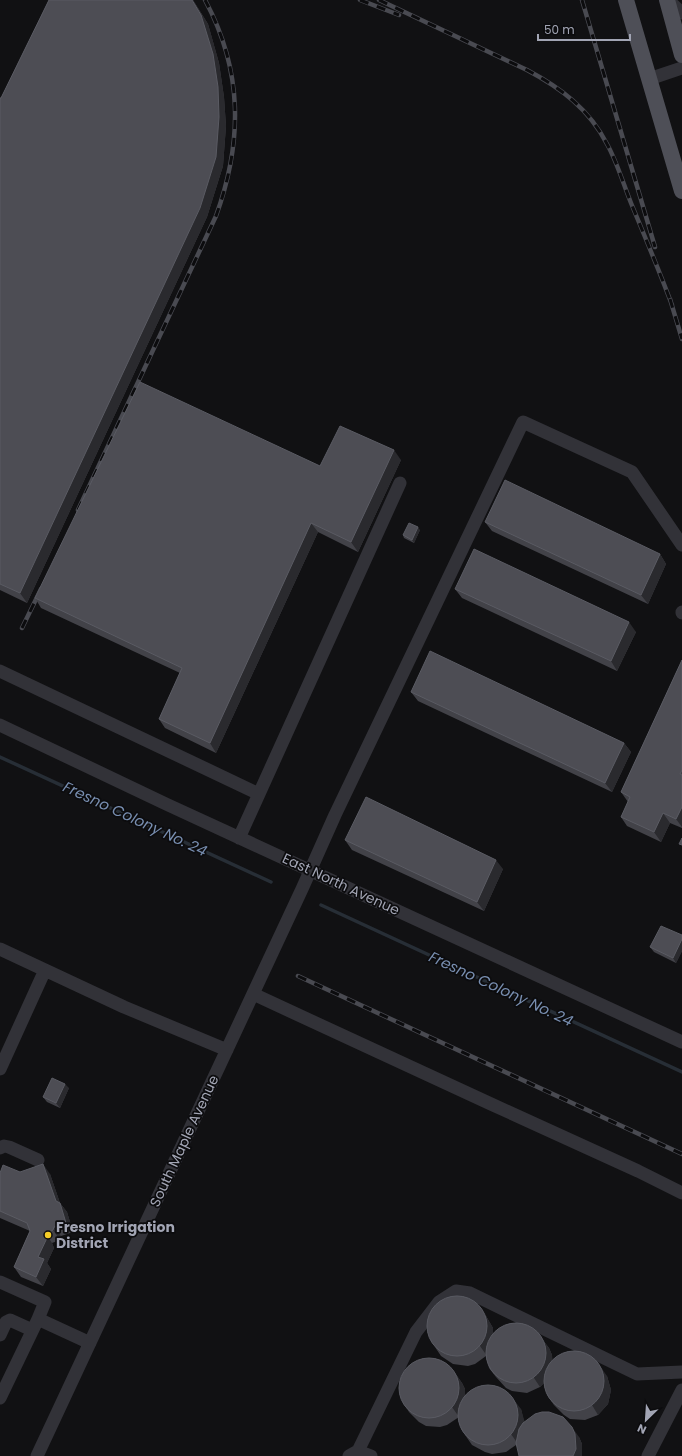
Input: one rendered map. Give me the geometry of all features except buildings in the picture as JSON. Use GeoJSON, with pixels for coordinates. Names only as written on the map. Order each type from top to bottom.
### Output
{"type":"FeatureCollection","features":[{"type":"Feature","properties":{"kind":"main road"},"geometry":{"type":"LineString","coordinates":[[626,0],[682,191]]}},
{"type":"Feature","properties":{"kind":"main road"},"geometry":{"type":"LineString","coordinates":[[668,0],[682,56]]}},
{"type":"Feature","properties":{"kind":"street"},"geometry":{"type":"LineString","coordinates":[[668,0],[682,13]]}},
{"type":"Feature","properties":{"kind":"street"},"geometry":{"type":"LineString","coordinates":[[649,79],[682,68]]}},
{"type":"Feature","properties":{"kind":"street","name":"South Maple Avenue"},"geometry":{"type":"LineString","coordinates":[[37,1456],[311,870],[335,815],[523,422],[632,472],[682,545]]}},
{"type":"Feature","properties":{"kind":"street"},"geometry":{"type":"LineString","coordinates":[[239,838],[400,483]]}},
{"type":"Feature","properties":{"kind":"street"},"geometry":{"type":"LineString","coordinates":[[0,671],[259,794]]}},
{"type":"Feature","properties":{"kind":"street","name":"East North Avenue"},"geometry":{"type":"LineString","coordinates":[[0,725],[239,838],[682,1042]]}},
{"type":"Feature","properties":{"kind":"street"},"geometry":{"type":"LineString","coordinates":[[0,948],[124,1006],[226,1050]]}},
{"type":"Feature","properties":{"kind":"street"},"geometry":{"type":"LineString","coordinates":[[0,1069],[45,970]]}},
{"type":"Feature","properties":{"kind":"street"},"geometry":{"type":"LineString","coordinates":[[253,994],[644,1174],[682,1193]]}},
{"type":"Feature","properties":{"kind":"street"},"geometry":{"type":"LineString","coordinates":[[0,1148],[4,1146],[10,1147],[38,1160]]}},
{"type":"Feature","properties":{"kind":"street"},"geometry":{"type":"LineString","coordinates":[[0,1282],[45,1302],[0,1398]]}},
{"type":"Feature","properties":{"kind":"street"},"geometry":{"type":"LineString","coordinates":[[371,1456],[354,1454],[416,1332],[439,1302],[456,1291],[470,1293],[637,1374],[682,1372]]}},
{"type":"Feature","properties":{"kind":"street"},"geometry":{"type":"LineString","coordinates":[[0,1335],[6,1322],[10,1320],[35,1325],[90,1343]]}},
{"type":"Feature","properties":{"kind":"street"},"geometry":{"type":"LineString","coordinates":[[648,1456],[682,1390]]}},
{"type":"Feature","properties":{"kind":"waterway","name":"Fresno Colony No. 24"},"geometry":{"type":"LineString","coordinates":[[0,757],[271,882]]}},
{"type":"Feature","properties":{"kind":"waterway","name":"Fresno Colony No. 24"},"geometry":{"type":"LineString","coordinates":[[321,905],[682,1072]]}},
{"type":"Feature","properties":{"kind":"railway"},"geometry":{"type":"LineString","coordinates":[[78,510],[216,216],[225,188],[231,161],[235,106],[227,53],[205,0]]}},
{"type":"Feature","properties":{"kind":"railway"},"geometry":{"type":"LineString","coordinates":[[360,0],[399,15]]}},
{"type":"Feature","properties":{"kind":"railway"},"geometry":{"type":"LineString","coordinates":[[379,0],[527,70],[563,92],[583,110],[600,132],[614,158],[672,305]]}},
{"type":"Feature","properties":{"kind":"railway"},"geometry":{"type":"LineString","coordinates":[[582,0],[655,247]]}},
{"type":"Feature","properties":{"kind":"railway"},"geometry":{"type":"LineString","coordinates":[[670,299],[682,339]]}},
{"type":"Feature","properties":{"kind":"railway"},"geometry":{"type":"LineString","coordinates":[[22,628],[41,589]]}},
{"type":"Feature","properties":{"kind":"railway"},"geometry":{"type":"LineString","coordinates":[[298,976],[682,1154]]}},
{"type":"Feature","properties":{"kind":"place","name":"Fresno Irrigation District"},"geometry":{"type":"Point","coordinates":[48,1235]}}]}
